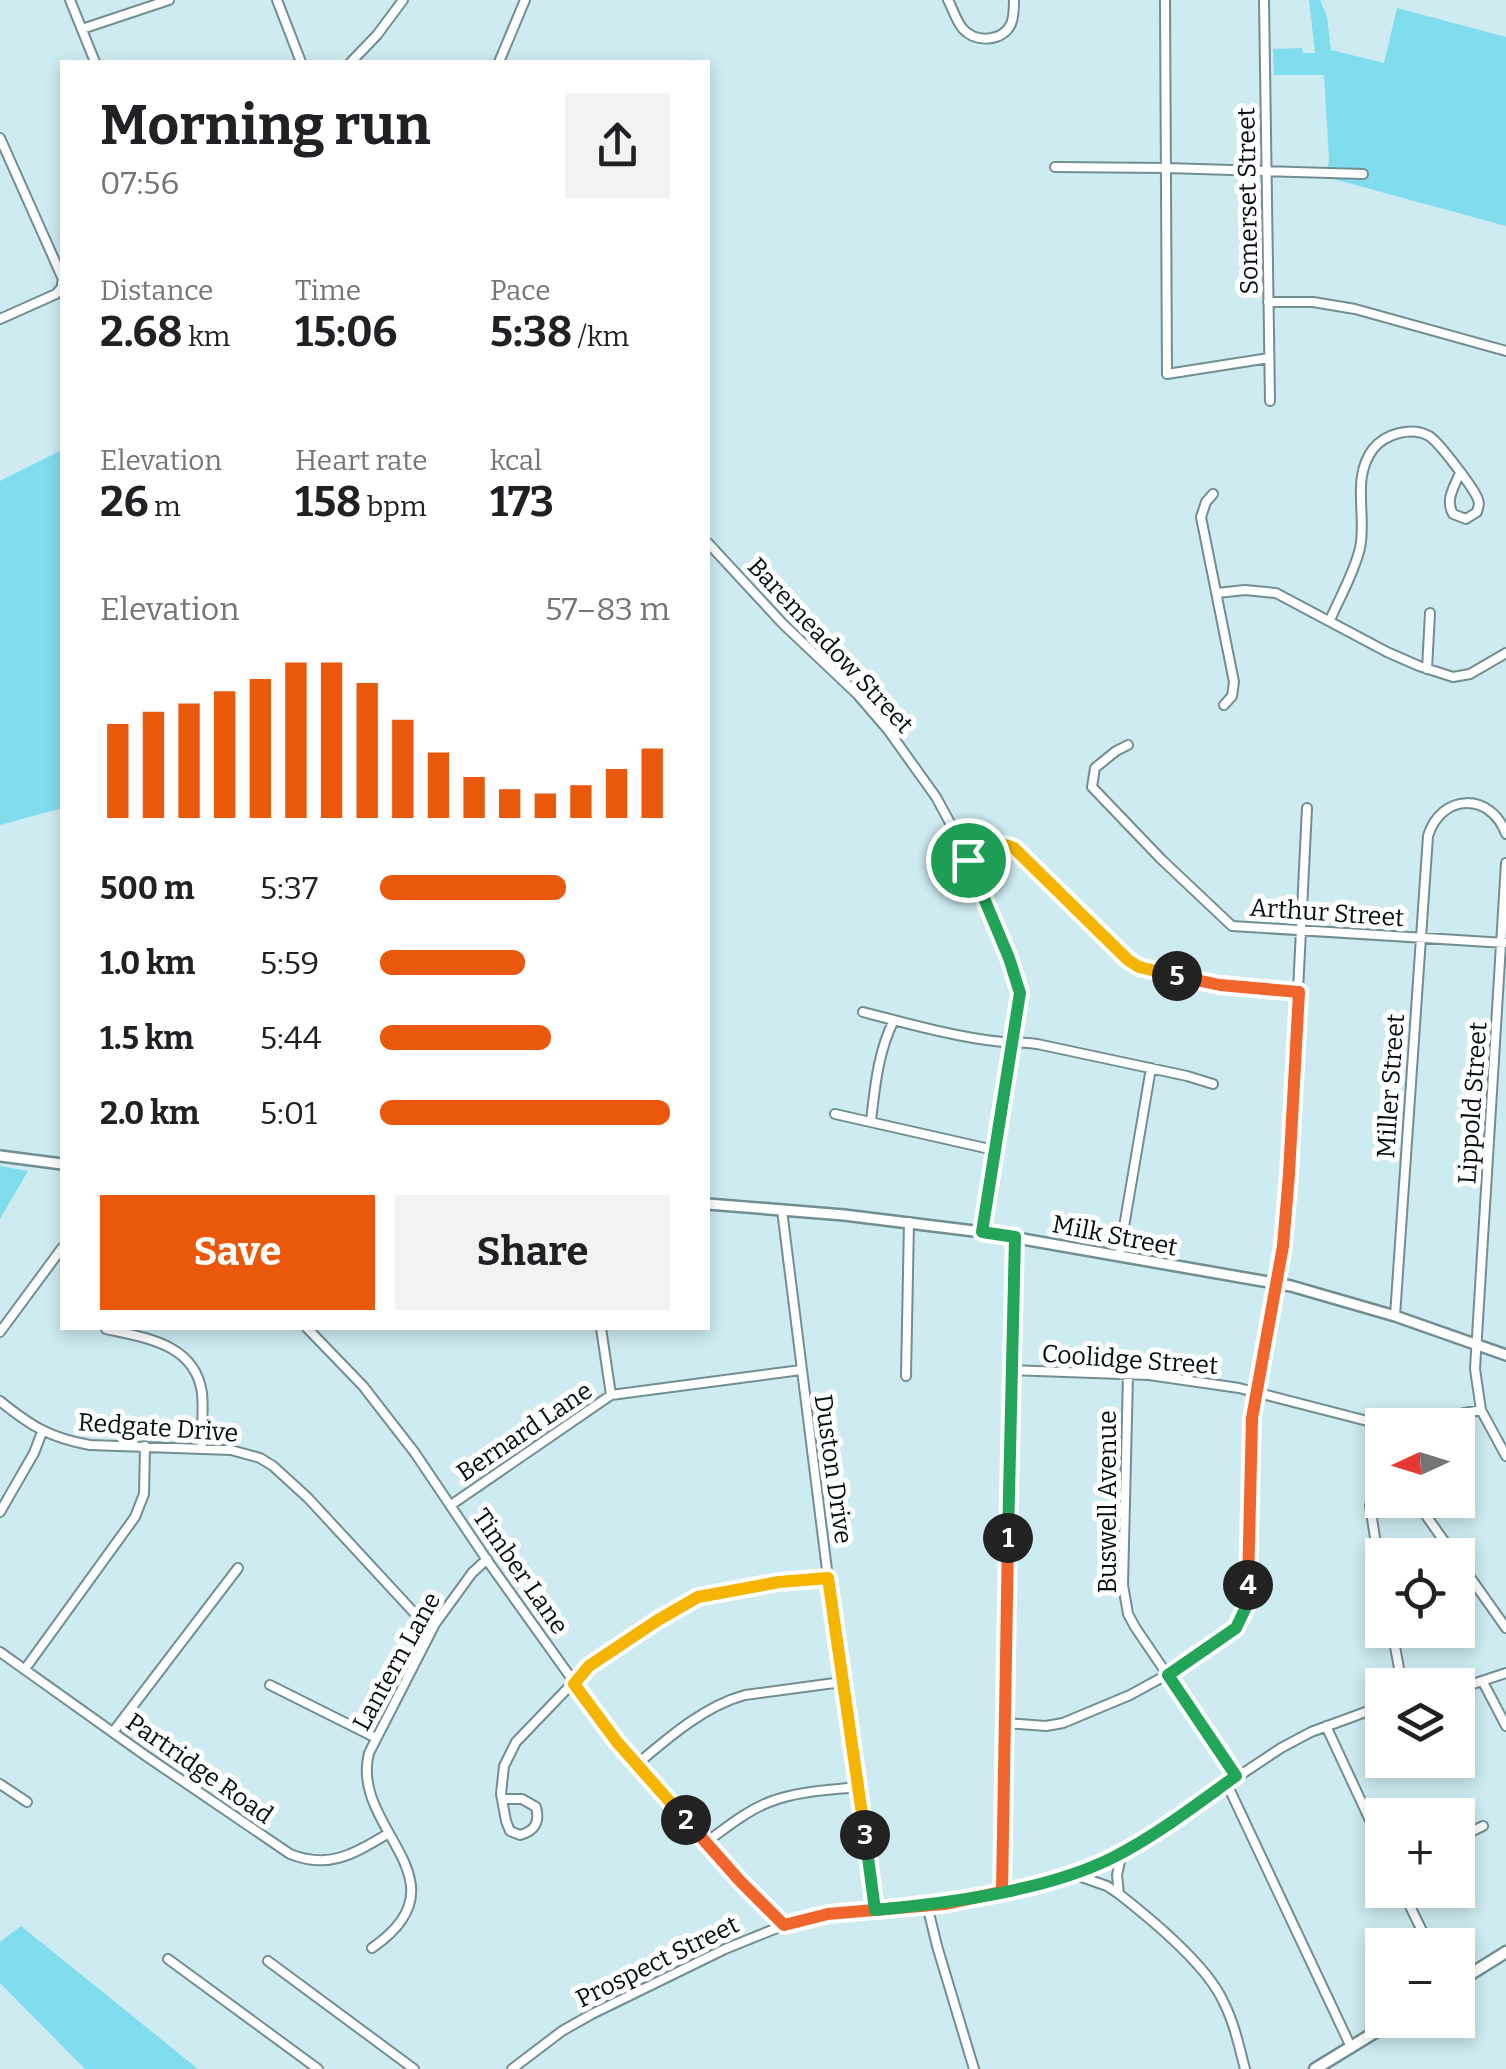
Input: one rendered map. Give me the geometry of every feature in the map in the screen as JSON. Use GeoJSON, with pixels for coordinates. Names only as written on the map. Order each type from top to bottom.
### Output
{"type":"FeatureCollection","features":[{"type":"Feature","properties":{"kind":"main road"},"geometry":{"type":"LineString","coordinates":[[1475,1971],[1506,1952]]}},
{"type":"Feature","properties":{"kind":"main road"},"geometry":{"type":"LineString","coordinates":[[1316,2069],[1366,2038]]}},
{"type":"Feature","properties":{"kind":"street"},"geometry":{"type":"LineString","coordinates":[[70,0],[94,60]]}},
{"type":"Feature","properties":{"kind":"street"},"geometry":{"type":"LineString","coordinates":[[82,29],[170,0]]}},
{"type":"Feature","properties":{"kind":"street"},"geometry":{"type":"LineString","coordinates":[[277,0],[300,60]]}},
{"type":"Feature","properties":{"kind":"street"},"geometry":{"type":"LineString","coordinates":[[354,60],[378,35],[402,0]]}},
{"type":"Feature","properties":{"kind":"street"},"geometry":{"type":"LineString","coordinates":[[501,60],[525,0]]}},
{"type":"Feature","properties":{"kind":"street"},"geometry":{"type":"LineString","coordinates":[[948,0],[963,29],[985,39],[998,36],[1010,26],[1014,0]]}},
{"type":"Feature","properties":{"kind":"street"},"geometry":{"type":"LineString","coordinates":[[1166,0],[1167,374],[1269,358]]}},
{"type":"Feature","properties":{"kind":"street","name":"Somerset Street"},"geometry":{"type":"LineString","coordinates":[[1264,0],[1270,402]]}},
{"type":"Feature","properties":{"kind":"street"},"geometry":{"type":"LineString","coordinates":[[0,138],[60,275]]}},
{"type":"Feature","properties":{"kind":"street"},"geometry":{"type":"LineString","coordinates":[[1054,167],[1363,174]]}},
{"type":"Feature","properties":{"kind":"street"},"geometry":{"type":"LineString","coordinates":[[0,318],[48,299],[60,290]]}},
{"type":"Feature","properties":{"kind":"street"},"geometry":{"type":"LineString","coordinates":[[1268,302],[1343,307],[1506,351]]}},
{"type":"Feature","properties":{"kind":"street"},"geometry":{"type":"LineString","coordinates":[[1330,620],[1360,546],[1362,472],[1373,449],[1393,434],[1418,432],[1430,436],[1460,473],[1479,502],[1474,516],[1466,519],[1453,514],[1449,505],[1460,473]]}},
{"type":"Feature","properties":{"kind":"street"},"geometry":{"type":"LineString","coordinates":[[1213,494],[1201,517],[1234,682],[1232,696],[1224,705]]}},
{"type":"Feature","properties":{"kind":"street","name":"Baremeadow Street"},"geometry":{"type":"LineString","coordinates":[[710,545],[783,624],[856,694],[888,730],[936,797],[968,860],[1018,982],[1019,1005],[982,1232]]}},
{"type":"Feature","properties":{"kind":"street"},"geometry":{"type":"LineString","coordinates":[[1217,593],[1276,593],[1387,652],[1452,678],[1506,653]]}},
{"type":"Feature","properties":{"kind":"street"},"geometry":{"type":"LineString","coordinates":[[1426,670],[1430,613]]}},
{"type":"Feature","properties":{"kind":"street","name":"Arthur Street"},"geometry":{"type":"LineString","coordinates":[[1128,745],[1095,768],[1092,787],[1232,926],[1504,943]]}},
{"type":"Feature","properties":{"kind":"street","name":"Miller Street"},"geometry":{"type":"LineString","coordinates":[[1395,1316],[1428,836],[1441,813],[1458,804],[1477,804],[1488,809],[1502,823],[1506,834]]}},
{"type":"Feature","properties":{"kind":"street"},"geometry":{"type":"LineString","coordinates":[[1005,1724],[1046,1726],[1102,1708],[1168,1675],[1236,1628],[1246,1607],[1250,1456],[1256,1392],[1277,1284],[1289,1174],[1308,808]]}},
{"type":"Feature","properties":{"kind":"street"},"geometry":{"type":"LineString","coordinates":[[968,860],[1005,845],[1014,848],[1139,967],[1220,985],[1299,992]]}},
{"type":"Feature","properties":{"kind":"street","name":"Lippold Street"},"geometry":{"type":"LineString","coordinates":[[1482,1410],[1476,1387],[1476,1345],[1506,863]]}},
{"type":"Feature","properties":{"kind":"street"},"geometry":{"type":"LineString","coordinates":[[864,1012],[968,1036],[1022,1041],[1213,1084]]}},
{"type":"Feature","properties":{"kind":"street"},"geometry":{"type":"LineString","coordinates":[[871,1121],[880,1054],[894,1020]]}},
{"type":"Feature","properties":{"kind":"street"},"geometry":{"type":"LineString","coordinates":[[1120,1256],[1151,1068]]}},
{"type":"Feature","properties":{"kind":"street"},"geometry":{"type":"LineString","coordinates":[[835,1114],[994,1150]]}},
{"type":"Feature","properties":{"kind":"street"},"geometry":{"type":"LineString","coordinates":[[0,1156],[60,1164]]}},
{"type":"Feature","properties":{"kind":"street","name":"Milk Street"},"geometry":{"type":"LineString","coordinates":[[710,1204],[982,1232],[1277,1284],[1338,1298],[1506,1355]]}},
{"type":"Feature","properties":{"kind":"street","name":"Duston Drive"},"geometry":{"type":"LineString","coordinates":[[782,1210],[875,1910]]}},
{"type":"Feature","properties":{"kind":"street"},"geometry":{"type":"LineString","coordinates":[[906,1376],[909,1222]]}},
{"type":"Feature","properties":{"kind":"street"},"geometry":{"type":"LineString","coordinates":[[1002,1892],[1015,1237]]}},
{"type":"Feature","properties":{"kind":"street"},"geometry":{"type":"LineString","coordinates":[[0,1332],[60,1251]]}},
{"type":"Feature","properties":{"kind":"street"},"geometry":{"type":"LineString","coordinates":[[111,1330],[170,1346],[192,1364],[202,1396],[202,1448]]}},
{"type":"Feature","properties":{"kind":"street","name":"Timber Lane"},"geometry":{"type":"LineString","coordinates":[[309,1330],[363,1386],[636,1765],[784,1925]]}},
{"type":"Feature","properties":{"kind":"street"},"geometry":{"type":"LineString","coordinates":[[600,1330],[611,1396]]}},
{"type":"Feature","properties":{"kind":"street","name":"Bernard Lane"},"geometry":{"type":"LineString","coordinates":[[451,1505],[611,1396],[801,1370]]}},
{"type":"Feature","properties":{"kind":"street","name":"Coolidge Street"},"geometry":{"type":"LineString","coordinates":[[1010,1370],[1200,1382],[1383,1424],[1402,1425],[1482,1410]]}},
{"type":"Feature","properties":{"kind":"street","name":"Buswell Avenue"},"geometry":{"type":"LineString","coordinates":[[1128,1375],[1124,1598],[1128,1614],[1236,1776]]}},
{"type":"Feature","properties":{"kind":"street","name":"Redgate Drive"},"geometry":{"type":"LineString","coordinates":[[0,1401],[42,1432],[69,1441],[202,1448],[248,1454],[274,1466],[431,1631]]}},
{"type":"Feature","properties":{"kind":"street"},"geometry":{"type":"LineString","coordinates":[[1482,1410],[1506,1456]]}},
{"type":"Feature","properties":{"kind":"street"},"geometry":{"type":"LineString","coordinates":[[0,1512],[42,1432]]}},
{"type":"Feature","properties":{"kind":"street"},"geometry":{"type":"LineString","coordinates":[[25,1669],[135,1517],[144,1494],[145,1446]]}},
{"type":"Feature","properties":{"kind":"street","name":"Lantern Lane"},"geometry":{"type":"LineString","coordinates":[[372,1948],[396,1929],[406,1914],[412,1886],[408,1867],[366,1782],[365,1768],[376,1738],[431,1631],[449,1602],[487,1559]]}},
{"type":"Feature","properties":{"kind":"street"},"geometry":{"type":"LineString","coordinates":[[113,1732],[238,1568]]}},
{"type":"Feature","properties":{"kind":"street"},"geometry":{"type":"LineString","coordinates":[[502,1800],[522,1798],[536,1807],[536,1825],[529,1833],[520,1836],[510,1830],[506,1821],[502,1800],[501,1778],[504,1766],[516,1742],[589,1666],[698,1597],[779,1582],[828,1578]]}},
{"type":"Feature","properties":{"kind":"street"},"geometry":{"type":"LineString","coordinates":[[1475,1585],[1506,1628]]}},
{"type":"Feature","properties":{"kind":"street","name":"Partridge Road"},"geometry":{"type":"LineString","coordinates":[[0,1652],[279,1848],[299,1858],[326,1862],[389,1833]]}},
{"type":"Feature","properties":{"kind":"street"},"geometry":{"type":"LineString","coordinates":[[1475,1684],[1506,1673]]}},
{"type":"Feature","properties":{"kind":"street"},"geometry":{"type":"LineString","coordinates":[[636,1765],[707,1712],[731,1699],[842,1682]]}},
{"type":"Feature","properties":{"kind":"street"},"geometry":{"type":"LineString","coordinates":[[1483,1682],[1506,1726]]}},
{"type":"Feature","properties":{"kind":"street"},"geometry":{"type":"LineString","coordinates":[[270,1685],[376,1738]]}},
{"type":"Feature","properties":{"kind":"street","name":"Prospect Street"},"geometry":{"type":"LineString","coordinates":[[512,2069],[592,2014],[725,1949],[784,1925],[828,1914],[927,1906],[1002,1892],[1094,1866],[1162,1828],[1281,1748],[1365,1712]]}},
{"type":"Feature","properties":{"kind":"street"},"geometry":{"type":"LineString","coordinates":[[1326,1726],[1365,1810]]}},
{"type":"Feature","properties":{"kind":"street"},"geometry":{"type":"LineString","coordinates":[[1226,1782],[1351,2047]]}},
{"type":"Feature","properties":{"kind":"street"},"geometry":{"type":"LineString","coordinates":[[0,1784],[27,1802]]}},
{"type":"Feature","properties":{"kind":"street"},"geometry":{"type":"LineString","coordinates":[[705,1843],[772,1801],[858,1787]]}},
{"type":"Feature","properties":{"kind":"street"},"geometry":{"type":"LineString","coordinates":[[1475,1830],[1483,1826]]}},
{"type":"Feature","properties":{"kind":"street"},"geometry":{"type":"LineString","coordinates":[[1119,1894],[1117,1875],[1122,1852]]}},
{"type":"Feature","properties":{"kind":"street"},"geometry":{"type":"LineString","coordinates":[[1072,1874],[1119,1894],[1166,1934],[1215,1986],[1232,2022],[1245,2069]]}},
{"type":"Feature","properties":{"kind":"street"},"geometry":{"type":"LineString","coordinates":[[927,1906],[974,2069]]}},
{"type":"Feature","properties":{"kind":"street"},"geometry":{"type":"LineString","coordinates":[[168,1959],[318,2069]]}},
{"type":"Feature","properties":{"kind":"street"},"geometry":{"type":"LineString","coordinates":[[268,1961],[414,2069]]}},
{"type":"Feature","properties":{"kind":"shaded area"},"geometry":{"type":"Polygon","coordinates":[[[1309,0],[1320,0],[1327,17],[1331,50],[1384,63],[1397,8],[1506,37],[1506,226],[1326,177],[1329,160],[1324,75],[1274,75],[1273,49],[1302,48],[1303,53],[1315,53],[1309,0]]]}},
{"type":"Feature","properties":{"kind":"shaded area"},"geometry":{"type":"Polygon","coordinates":[[[60,451],[60,809],[0,825],[0,481],[60,451]]]}},
{"type":"Feature","properties":{"kind":"shaded area"},"geometry":{"type":"Polygon","coordinates":[[[0,1166],[28,1171],[0,1219],[0,1166]]]}},
{"type":"Feature","properties":{"kind":"shaded area"},"geometry":{"type":"Polygon","coordinates":[[[21,1926],[198,2069],[85,2069],[0,1983],[0,1942],[21,1926]]]}},
{"type":"Feature","properties":{"kind":"route"},"geometry":{"type":"LineString","coordinates":[[968,860],[1005,845],[1014,848],[1139,967],[1220,985],[1299,992],[1283,1246],[1252,1418],[1246,1607],[1236,1628],[1168,1675],[1236,1776],[1138,1844],[1094,1866],[1002,1892],[944,1904],[875,1910],[828,1578],[779,1582],[698,1597],[589,1666],[574,1684],[636,1765],[784,1925],[828,1914],[850,1912],[875,1910],[920,1906],[944,1904],[1002,1892],[1015,1237],[982,1232],[1020,993],[968,860]]}}]}
